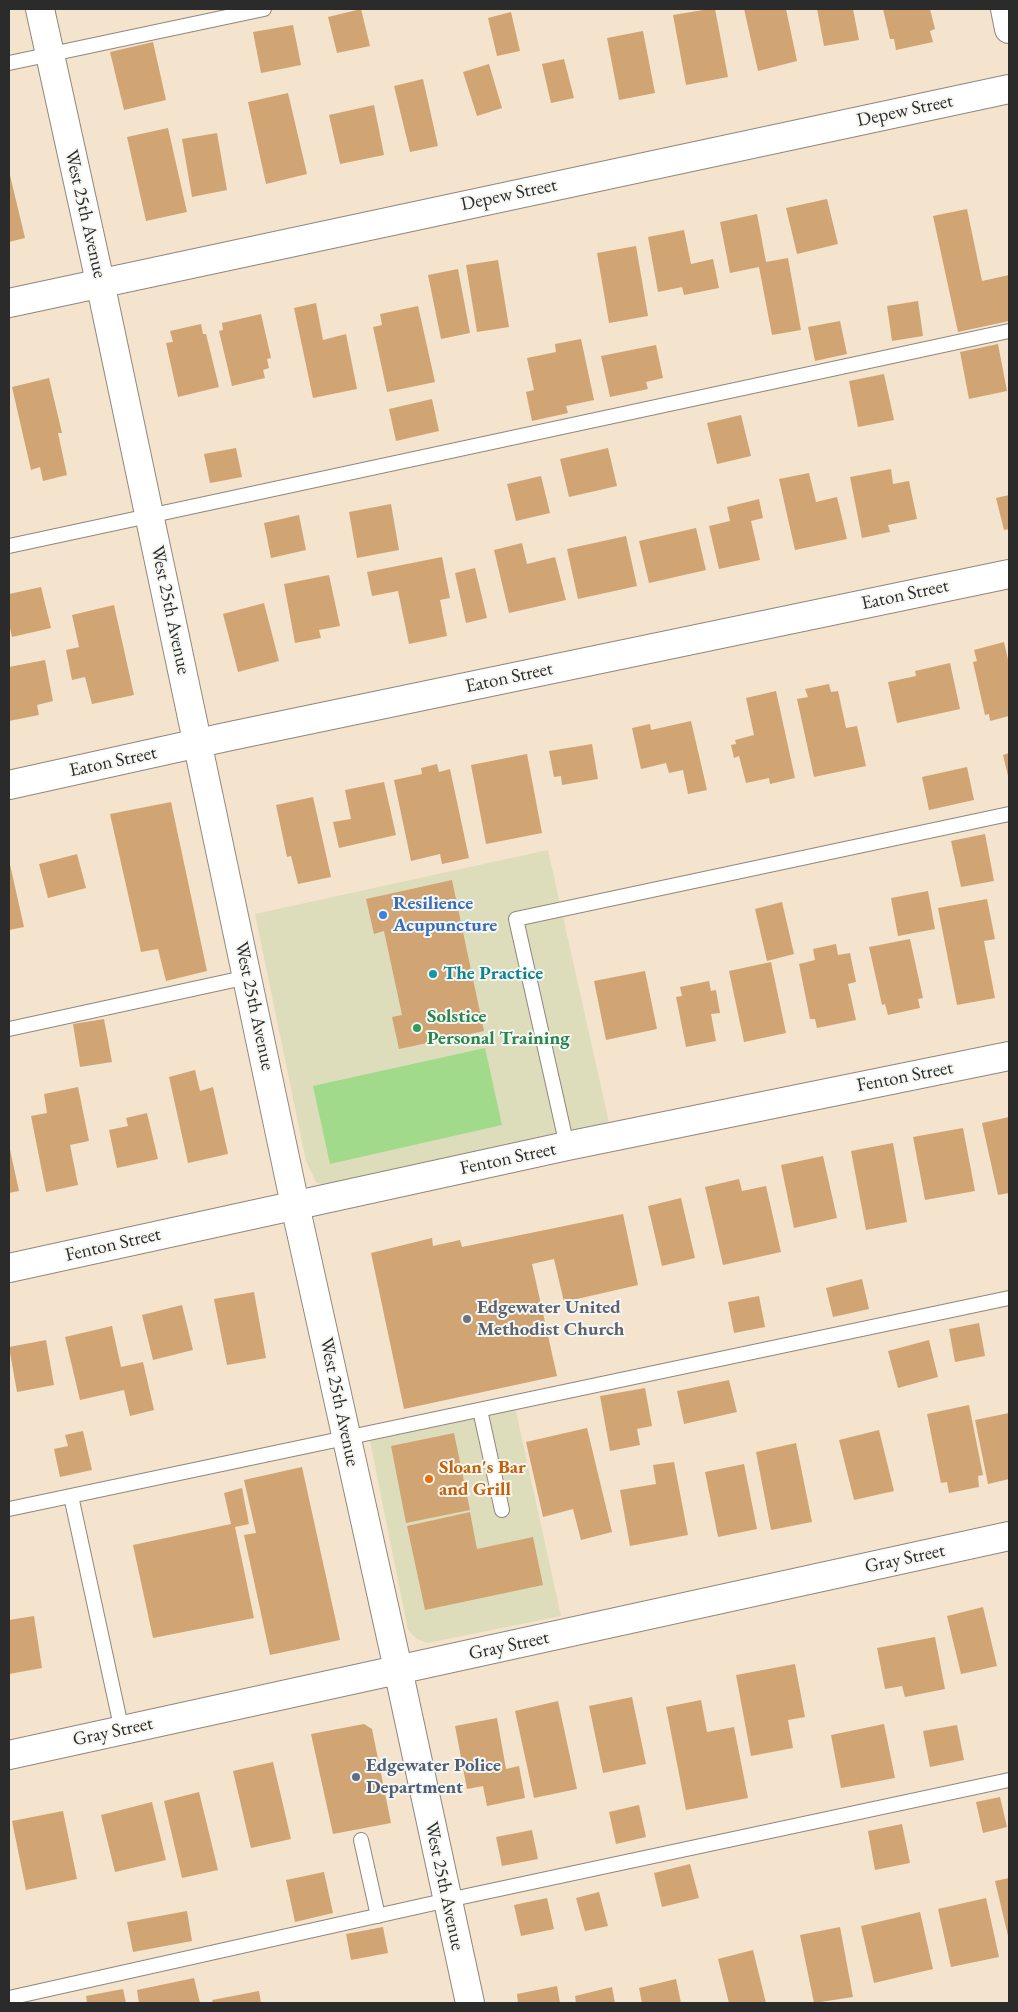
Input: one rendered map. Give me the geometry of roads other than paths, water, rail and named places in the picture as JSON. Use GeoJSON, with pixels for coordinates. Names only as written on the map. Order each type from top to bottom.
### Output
{"type":"FeatureCollection","features":[{"type":"Feature","properties":{"kind":"street","name":"West 25th Avenue"},"geometry":{"type":"LineString","coordinates":[[40,9],[150,516],[295,1205],[470,2003]]}},
{"type":"Feature","properties":{"kind":"street"},"geometry":{"type":"LineString","coordinates":[[1005,9],[1009,29]]}},
{"type":"Feature","properties":{"kind":"street","name":"Depew Street"},"geometry":{"type":"LineString","coordinates":[[9,303],[1009,89]]}},
{"type":"Feature","properties":{"kind":"street","name":"Eaton Street"},"geometry":{"type":"LineString","coordinates":[[9,785],[198,743],[1009,574]]}},
{"type":"Feature","properties":{"kind":"street","name":"Fenton Street"},"geometry":{"type":"LineString","coordinates":[[9,1268],[567,1146],[1009,1056]]}},
{"type":"Feature","properties":{"kind":"street","name":"Gray Street"},"geometry":{"type":"LineString","coordinates":[[9,1755],[1009,1536]]}},
{"type":"Feature","properties":{"kind":"lane"},"geometry":{"type":"LineString","coordinates":[[9,63],[264,9]]}},
{"type":"Feature","properties":{"kind":"lane"},"geometry":{"type":"LineString","coordinates":[[9,546],[1009,331]]}},
{"type":"Feature","properties":{"kind":"lane"},"geometry":{"type":"LineString","coordinates":[[567,1146],[516,919],[1009,814]]}},
{"type":"Feature","properties":{"kind":"lane"},"geometry":{"type":"LineString","coordinates":[[9,1029],[248,977]]}},
{"type":"Feature","properties":{"kind":"lane"},"geometry":{"type":"LineString","coordinates":[[9,1510],[1009,1298]]}},
{"type":"Feature","properties":{"kind":"lane"},"geometry":{"type":"LineString","coordinates":[[480,1410],[502,1510]]}},
{"type":"Feature","properties":{"kind":"lane"},"geometry":{"type":"LineString","coordinates":[[71,1496],[122,1731]]}},
{"type":"Feature","properties":{"kind":"lane"},"geometry":{"type":"LineString","coordinates":[[9,1998],[448,1900],[1009,1780]]}},
{"type":"Feature","properties":{"kind":"lane"},"geometry":{"type":"LineString","coordinates":[[361,1840],[378,1916]]}},
{"type":"Feature","properties":{"kind":"place","name":"Resilience Acupuncture"},"geometry":{"type":"Point","coordinates":[383,915]}},
{"type":"Feature","properties":{"kind":"place","name":"The Practice"},"geometry":{"type":"Point","coordinates":[433,974]}},
{"type":"Feature","properties":{"kind":"place","name":"Solstice Personal Training"},"geometry":{"type":"Point","coordinates":[417,1028]}},
{"type":"Feature","properties":{"kind":"place","name":"Edgewater United Methodist Church"},"geometry":{"type":"Point","coordinates":[467,1319]}},
{"type":"Feature","properties":{"kind":"place","name":"Sloan's Bar and Grill"},"geometry":{"type":"Point","coordinates":[429,1479]}},
{"type":"Feature","properties":{"kind":"place","name":"Edgewater Police Department"},"geometry":{"type":"Point","coordinates":[356,1777]}}]}
